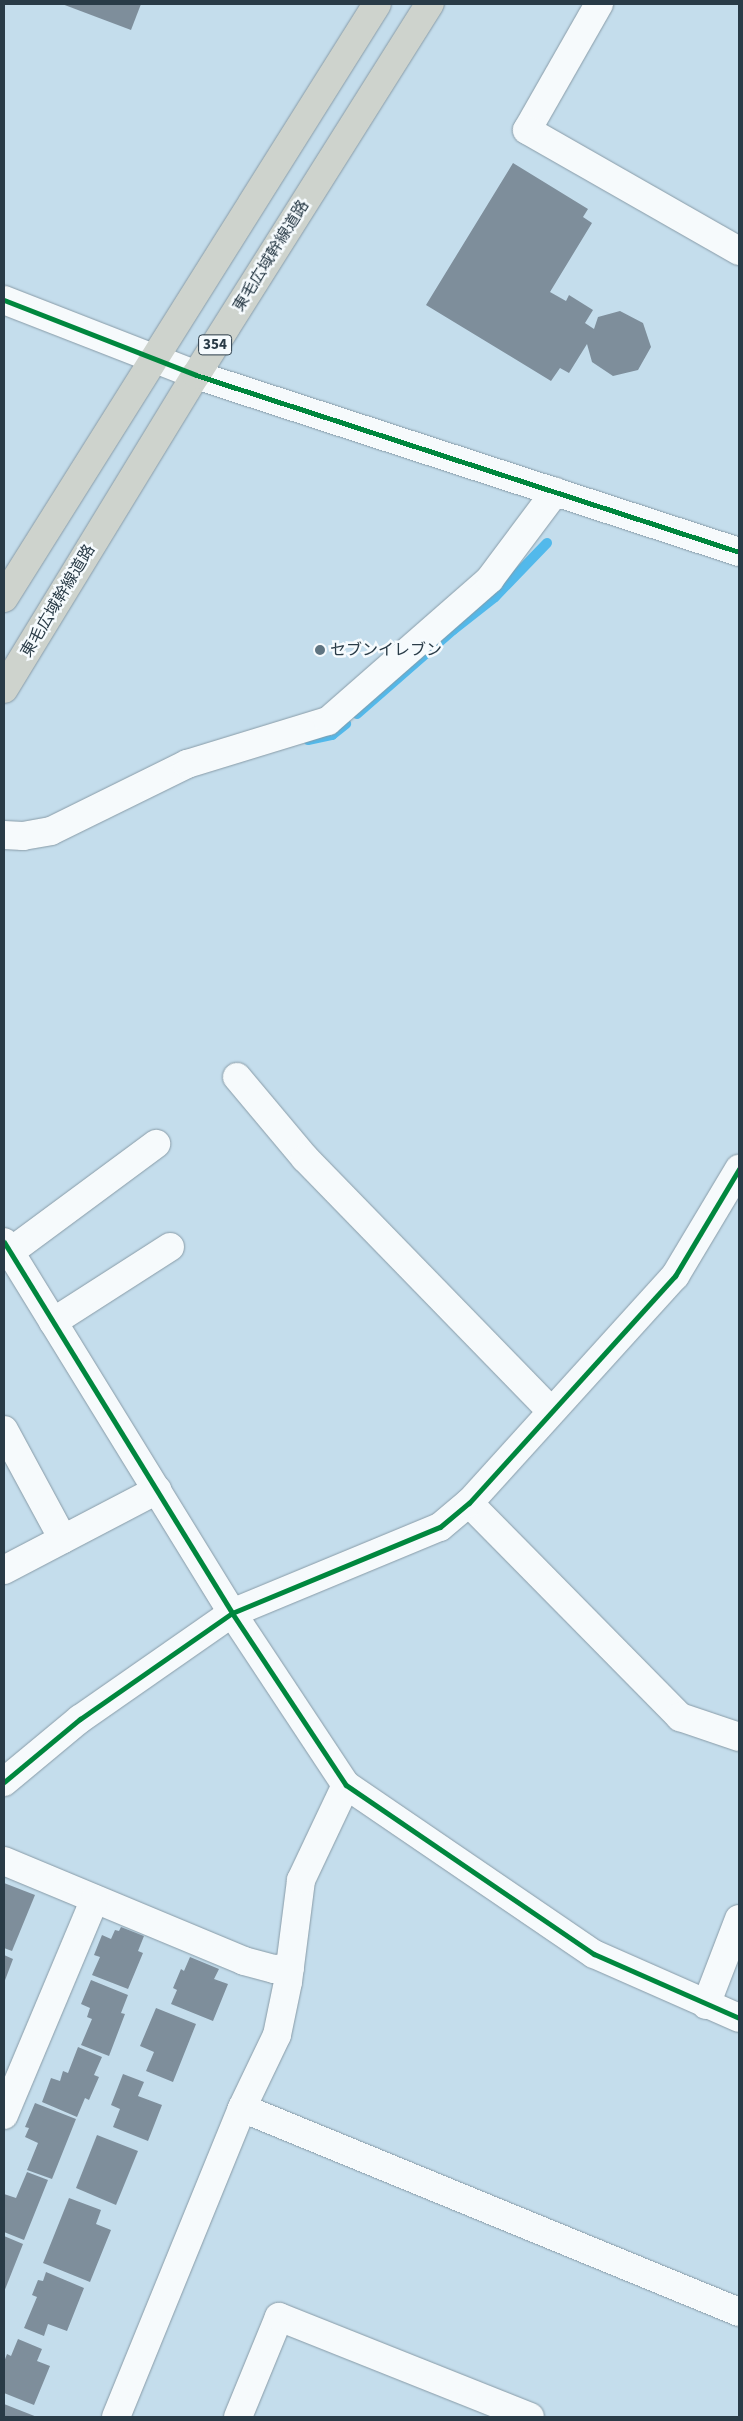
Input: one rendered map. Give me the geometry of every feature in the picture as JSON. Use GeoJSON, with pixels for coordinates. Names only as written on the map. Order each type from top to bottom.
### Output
{"type":"FeatureCollection","features":[{"type":"Feature","properties":{"kind":"highway","name":"354"},"geometry":{"type":"LineString","coordinates":[[4,598],[377,4]]}},
{"type":"Feature","properties":{"kind":"highway","name":"東毛広域幹線道路"},"geometry":{"type":"LineString","coordinates":[[4,689],[196,375],[430,4]]}},
{"type":"Feature","properties":{"kind":"street"},"geometry":{"type":"LineString","coordinates":[[600,4],[527,130],[739,251]]}},
{"type":"Feature","properties":{"kind":"street"},"geometry":{"type":"LineString","coordinates":[[4,300],[196,375],[739,552]]}},
{"type":"Feature","properties":{"kind":"street"},"geometry":{"type":"LineString","coordinates":[[4,835],[23,836],[51,831],[187,764],[328,721],[490,579],[555,492]]}},
{"type":"Feature","properties":{"kind":"street"},"geometry":{"type":"LineString","coordinates":[[237,1077],[306,1158],[551,1411]]}},
{"type":"Feature","properties":{"kind":"street"},"geometry":{"type":"LineString","coordinates":[[156,1144],[7,1247],[232,1613],[346,1785],[594,1954],[739,2018]]}},
{"type":"Feature","properties":{"kind":"street"},"geometry":{"type":"LineString","coordinates":[[4,1782],[80,1719],[232,1613],[440,1527],[469,1503],[675,1276],[739,1169]]}},
{"type":"Feature","properties":{"kind":"street"},"geometry":{"type":"LineString","coordinates":[[54,1322],[170,1247]]}},
{"type":"Feature","properties":{"kind":"street"},"geometry":{"type":"LineString","coordinates":[[4,1430],[63,1539]]}},
{"type":"Feature","properties":{"kind":"street"},"geometry":{"type":"LineString","coordinates":[[4,1570],[156,1490]]}},
{"type":"Feature","properties":{"kind":"street"},"geometry":{"type":"LineString","coordinates":[[469,1503],[680,1718],[739,1737]]}},
{"type":"Feature","properties":{"kind":"street"},"geometry":{"type":"LineString","coordinates":[[116,2417],[242,2108],[277,2035],[290,1968],[301,1880],[346,1785]]}},
{"type":"Feature","properties":{"kind":"street"},"geometry":{"type":"LineString","coordinates":[[4,1861],[244,1961],[274,1969],[290,1968]]}},
{"type":"Feature","properties":{"kind":"street"},"geometry":{"type":"LineString","coordinates":[[4,2115],[95,1899]]}},
{"type":"Feature","properties":{"kind":"street"},"geometry":{"type":"LineString","coordinates":[[706,2005],[739,1918]]}},
{"type":"Feature","properties":{"kind":"street"},"geometry":{"type":"LineString","coordinates":[[242,2108],[739,2312]]}},
{"type":"Feature","properties":{"kind":"street"},"geometry":{"type":"LineString","coordinates":[[238,2417],[280,2317],[530,2417]]}},
{"type":"Feature","properties":{"kind":"building"},"geometry":{"type":"Polygon","coordinates":[[[62,4],[141,4],[131,30],[62,4]]]}},
{"type":"Feature","properties":{"kind":"building"},"geometry":{"type":"Polygon","coordinates":[[[513,163],[588,209],[583,217],[592,223],[550,292],[566,301],[569,295],[593,310],[585,323],[594,329],[598,317],[620,311],[643,323],[651,347],[638,370],[613,376],[592,362],[587,344],[569,373],[560,368],[551,381],[426,305],[513,163]]]}},
{"type":"Feature","properties":{"kind":"building"},"geometry":{"type":"Polygon","coordinates":[[[4,1883],[35,1895],[12,1951],[4,1948],[4,1883]]]}},
{"type":"Feature","properties":{"kind":"building"},"geometry":{"type":"Polygon","coordinates":[[[121,1927],[144,1936],[138,1951],[143,1953],[128,1989],[92,1975],[100,1957],[94,1955],[102,1935],[111,1939],[115,1930],[119,1931],[121,1927]]]}},
{"type":"Feature","properties":{"kind":"building"},"geometry":{"type":"Polygon","coordinates":[[[4,1955],[13,1959],[4,1983],[4,1955]]]}},
{"type":"Feature","properties":{"kind":"building"},"geometry":{"type":"Polygon","coordinates":[[[190,1957],[219,1969],[214,1979],[228,1984],[213,2021],[171,2004],[177,1990],[173,1988],[181,1969],[184,1971],[190,1957]]]}},
{"type":"Feature","properties":{"kind":"building"},"geometry":{"type":"Polygon","coordinates":[[[91,1980],[128,1995],[121,2013],[125,2014],[109,2056],[81,2045],[92,2019],[87,2017],[90,2008],[81,2004],[91,1980]]]}},
{"type":"Feature","properties":{"kind":"building"},"geometry":{"type":"Polygon","coordinates":[[[156,2008],[196,2024],[173,2082],[146,2071],[154,2052],[140,2046],[156,2008]]]}},
{"type":"Feature","properties":{"kind":"building"},"geometry":{"type":"Polygon","coordinates":[[[78,2047],[102,2057],[94,2075],[99,2077],[89,2100],[85,2098],[77,2117],[42,2102],[51,2078],[60,2081],[63,2071],[68,2073],[78,2047]]]}},
{"type":"Feature","properties":{"kind":"building"},"geometry":{"type":"Polygon","coordinates":[[[123,2074],[144,2082],[138,2096],[162,2105],[148,2141],[113,2127],[120,2109],[111,2105],[123,2074]]]}},
{"type":"Feature","properties":{"kind":"building"},"geometry":{"type":"Polygon","coordinates":[[[35,2103],[76,2119],[52,2179],[27,2170],[38,2143],[25,2137],[29,2128],[25,2127],[35,2103]]]}},
{"type":"Feature","properties":{"kind":"building"},"geometry":{"type":"Polygon","coordinates":[[[97,2135],[138,2151],[116,2205],[76,2188],[97,2135]]]}},
{"type":"Feature","properties":{"kind":"building"},"geometry":{"type":"Polygon","coordinates":[[[27,2172],[48,2180],[24,2240],[4,2232],[4,2194],[16,2198],[27,2172]]]}},
{"type":"Feature","properties":{"kind":"building"},"geometry":{"type":"Polygon","coordinates":[[[69,2198],[101,2210],[96,2224],[111,2230],[90,2282],[43,2263],[69,2198]]]}},
{"type":"Feature","properties":{"kind":"building"},"geometry":{"type":"Polygon","coordinates":[[[4,2236],[23,2244],[4,2292],[4,2236]]]}},
{"type":"Feature","properties":{"kind":"building"},"geometry":{"type":"Polygon","coordinates":[[[46,2272],[84,2288],[67,2331],[48,2324],[44,2336],[24,2328],[37,2297],[32,2295],[38,2280],[43,2281],[46,2272]]]}},
{"type":"Feature","properties":{"kind":"building"},"geometry":{"type":"Polygon","coordinates":[[[18,2339],[42,2349],[37,2361],[50,2366],[34,2405],[4,2393],[4,2362],[7,2354],[11,2356],[18,2339]]]}},
{"type":"Feature","properties":{"kind":"building"},"geometry":{"type":"Polygon","coordinates":[[[4,2404],[37,2417],[4,2417],[4,2404]]]}},
{"type":"Feature","properties":{"kind":"waterway"},"geometry":{"type":"LineString","coordinates":[[357,714],[453,630],[495,597],[547,543]]}},
{"type":"Feature","properties":{"kind":"waterway"},"geometry":{"type":"LineString","coordinates":[[308,740],[332,735],[346,724]]}},
{"type":"Feature","properties":{"kind":"cycle path"},"geometry":{"type":"LineString","coordinates":[[4,300],[196,375],[739,552]]}},
{"type":"Feature","properties":{"kind":"cycle path"},"geometry":{"type":"LineString","coordinates":[[4,1782],[80,1719],[232,1613],[440,1527],[469,1503],[675,1276],[739,1169]]}},
{"type":"Feature","properties":{"kind":"cycle path"},"geometry":{"type":"LineString","coordinates":[[4,1242],[232,1613],[346,1785],[594,1954],[739,2018]]}},
{"type":"Feature","properties":{"kind":"place","name":"セブンイレブン"},"geometry":{"type":"Point","coordinates":[320,650]}}]}
